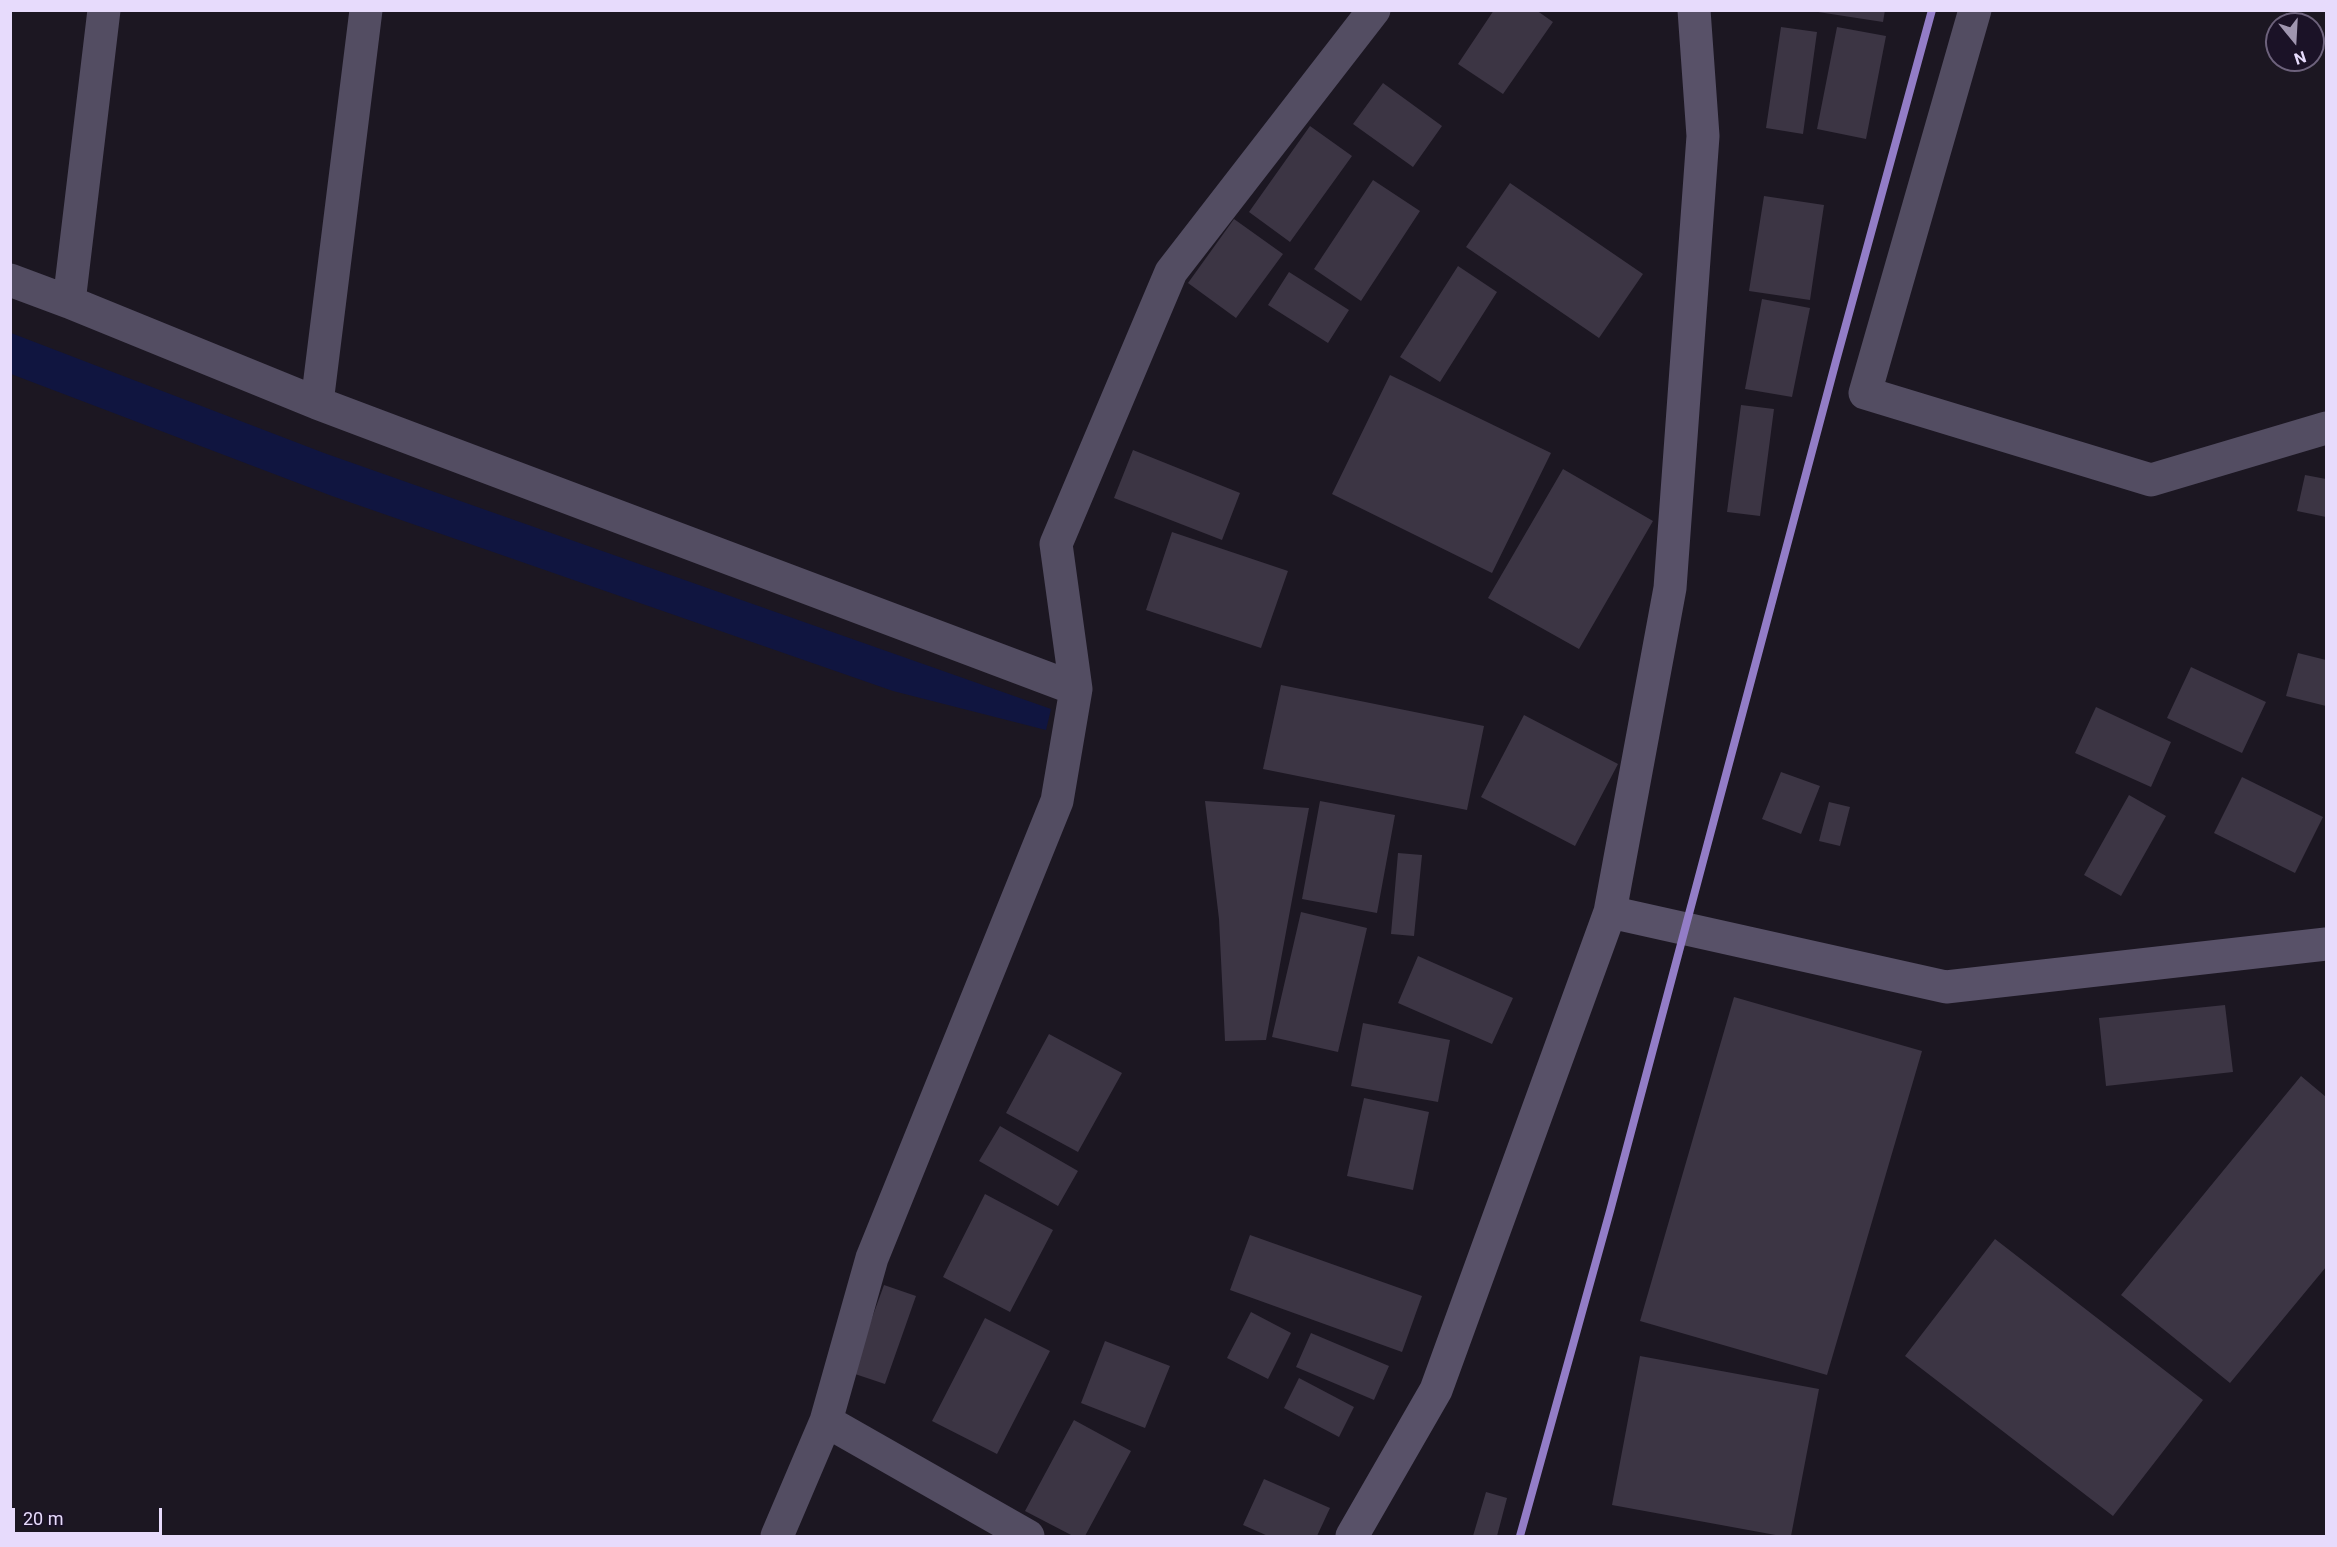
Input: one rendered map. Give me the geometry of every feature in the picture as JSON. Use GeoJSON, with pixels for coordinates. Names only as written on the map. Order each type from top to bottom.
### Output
{"type":"FeatureCollection","features":[{"type":"Feature","properties":{"kind":"street"},"geometry":{"type":"LineString","coordinates":[[69,302],[104,10]]}},
{"type":"Feature","properties":{"kind":"street"},"geometry":{"type":"LineString","coordinates":[[317,403],[366,10]]}},
{"type":"Feature","properties":{"kind":"street"},"geometry":{"type":"LineString","coordinates":[[777,1536],[826,1421],[872,1258],[1057,801],[1076,689],[1056,544],[1171,272],[1374,10]]}},
{"type":"Feature","properties":{"kind":"street"},"geometry":{"type":"LineString","coordinates":[[1352,1536],[1436,1390],[1610,912],[1670,588],[1702,136],[1694,10]]}},
{"type":"Feature","properties":{"kind":"street"},"geometry":{"type":"LineString","coordinates":[[1975,10],[1865,393],[2151,480],[2326,428]]}},
{"type":"Feature","properties":{"kind":"street"},"geometry":{"type":"LineString","coordinates":[[10,280],[317,403],[1076,689]]}},
{"type":"Feature","properties":{"kind":"street"},"geometry":{"type":"LineString","coordinates":[[1610,912],[1946,987],[2326,945]]}},
{"type":"Feature","properties":{"kind":"street"},"geometry":{"type":"LineString","coordinates":[[826,1421],[1028,1536]]}},
{"type":"Feature","properties":{"kind":"shaded area"},"geometry":{"type":"Polygon","coordinates":[[[11,333],[324,453],[1051,709],[1046,730],[893,691],[332,496],[11,374],[11,333]]]}},
{"type":"Feature","properties":{"kind":"building"},"geometry":{"type":"Polygon","coordinates":[[[1494,10],[1536,10],[1553,22],[1503,94],[1458,64],[1494,10]]]}},
{"type":"Feature","properties":{"kind":"building"},"geometry":{"type":"Polygon","coordinates":[[[1805,10],[1885,10],[1883,22],[1805,10]]]}},
{"type":"Feature","properties":{"kind":"building"},"geometry":{"type":"Polygon","coordinates":[[[1781,27],[1817,32],[1803,134],[1766,128],[1781,27]]]}},
{"type":"Feature","properties":{"kind":"building"},"geometry":{"type":"Polygon","coordinates":[[[1837,27],[1886,36],[1866,139],[1817,129],[1837,27]]]}},
{"type":"Feature","properties":{"kind":"building"},"geometry":{"type":"Polygon","coordinates":[[[1383,83],[1442,126],[1413,167],[1353,124],[1383,83]]]}},
{"type":"Feature","properties":{"kind":"building"},"geometry":{"type":"Polygon","coordinates":[[[1310,126],[1352,156],[1290,242],[1249,212],[1310,126]]]}},
{"type":"Feature","properties":{"kind":"building"},"geometry":{"type":"Polygon","coordinates":[[[1373,180],[1420,211],[1361,301],[1314,269],[1373,180]]]}},
{"type":"Feature","properties":{"kind":"building"},"geometry":{"type":"Polygon","coordinates":[[[1510,183],[1643,274],[1599,338],[1466,247],[1510,183]]]}},
{"type":"Feature","properties":{"kind":"building"},"geometry":{"type":"Polygon","coordinates":[[[1764,196],[1824,205],[1810,300],[1749,291],[1764,196]]]}},
{"type":"Feature","properties":{"kind":"building"},"geometry":{"type":"Polygon","coordinates":[[[1234,219],[1283,254],[1236,318],[1188,283],[1234,219]]]}},
{"type":"Feature","properties":{"kind":"building"},"geometry":{"type":"Polygon","coordinates":[[[1458,266],[1497,292],[1440,382],[1400,357],[1458,266]]]}},
{"type":"Feature","properties":{"kind":"building"},"geometry":{"type":"Polygon","coordinates":[[[1289,272],[1349,310],[1328,343],[1268,305],[1289,272]]]}},
{"type":"Feature","properties":{"kind":"building"},"geometry":{"type":"Polygon","coordinates":[[[1762,299],[1810,308],[1792,397],[1745,389],[1762,299]]]}},
{"type":"Feature","properties":{"kind":"building"},"geometry":{"type":"Polygon","coordinates":[[[1390,375],[1551,453],[1492,573],[1332,494],[1390,375]]]}},
{"type":"Feature","properties":{"kind":"building"},"geometry":{"type":"Polygon","coordinates":[[[1741,405],[1774,409],[1760,516],[1727,512],[1741,405]]]}},
{"type":"Feature","properties":{"kind":"building"},"geometry":{"type":"Polygon","coordinates":[[[1133,450],[1240,493],[1222,540],[1114,498],[1133,450]]]}},
{"type":"Feature","properties":{"kind":"building"},"geometry":{"type":"Polygon","coordinates":[[[1563,469],[1653,521],[1579,649],[1488,598],[1563,469]]]}},
{"type":"Feature","properties":{"kind":"building"},"geometry":{"type":"Polygon","coordinates":[[[2305,475],[2326,479],[2326,517],[2297,511],[2305,475]]]}},
{"type":"Feature","properties":{"kind":"building"},"geometry":{"type":"Polygon","coordinates":[[[1172,532],[1288,571],[1261,648],[1146,610],[1172,532]]]}},
{"type":"Feature","properties":{"kind":"building"},"geometry":{"type":"Polygon","coordinates":[[[2298,653],[2326,660],[2326,706],[2286,696],[2298,653]]]}},
{"type":"Feature","properties":{"kind":"building"},"geometry":{"type":"Polygon","coordinates":[[[2191,667],[2266,702],[2242,753],[2167,718],[2191,667]]]}},
{"type":"Feature","properties":{"kind":"building"},"geometry":{"type":"Polygon","coordinates":[[[1281,685],[1484,726],[1467,810],[1263,769],[1281,685]]]}},
{"type":"Feature","properties":{"kind":"building"},"geometry":{"type":"Polygon","coordinates":[[[2096,707],[2171,742],[2151,787],[2075,753],[2096,707]]]}},
{"type":"Feature","properties":{"kind":"building"},"geometry":{"type":"Polygon","coordinates":[[[1524,715],[1618,764],[1575,846],[1481,797],[1524,715]]]}},
{"type":"Feature","properties":{"kind":"building"},"geometry":{"type":"Polygon","coordinates":[[[1781,772],[1820,786],[1801,834],[1762,819],[1781,772]]]}},
{"type":"Feature","properties":{"kind":"building"},"geometry":{"type":"Polygon","coordinates":[[[2242,777],[2323,817],[2295,873],[2214,833],[2242,777]]]}},
{"type":"Feature","properties":{"kind":"building"},"geometry":{"type":"Polygon","coordinates":[[[2129,795],[2166,816],[2121,896],[2084,875],[2129,795]]]}},
{"type":"Feature","properties":{"kind":"building"},"geometry":{"type":"Polygon","coordinates":[[[1205,801],[1309,808],[1266,1040],[1225,1041],[1219,919],[1205,801]]]}},
{"type":"Feature","properties":{"kind":"building"},"geometry":{"type":"Polygon","coordinates":[[[1320,801],[1395,815],[1377,913],[1302,899],[1320,801]]]}},
{"type":"Feature","properties":{"kind":"building"},"geometry":{"type":"Polygon","coordinates":[[[1829,802],[1850,807],[1840,846],[1819,841],[1829,802]]]}},
{"type":"Feature","properties":{"kind":"building"},"geometry":{"type":"Polygon","coordinates":[[[1398,853],[1422,855],[1414,936],[1391,934],[1398,853]]]}},
{"type":"Feature","properties":{"kind":"building"},"geometry":{"type":"Polygon","coordinates":[[[1301,912],[1367,928],[1338,1052],[1272,1037],[1301,912]]]}},
{"type":"Feature","properties":{"kind":"building"},"geometry":{"type":"Polygon","coordinates":[[[1418,956],[1513,998],[1492,1044],[1398,1003],[1418,956]]]}},
{"type":"Feature","properties":{"kind":"building"},"geometry":{"type":"Polygon","coordinates":[[[1734,997],[1922,1051],[1827,1375],[1640,1321],[1734,997]]]}},
{"type":"Feature","properties":{"kind":"building"},"geometry":{"type":"Polygon","coordinates":[[[2225,1005],[2233,1072],[2106,1086],[2099,1018],[2225,1005]]]}},
{"type":"Feature","properties":{"kind":"building"},"geometry":{"type":"Polygon","coordinates":[[[1363,1023],[1450,1040],[1438,1102],[1351,1086],[1363,1023]]]}},
{"type":"Feature","properties":{"kind":"building"},"geometry":{"type":"Polygon","coordinates":[[[1049,1034],[1122,1073],[1078,1152],[1006,1113],[1049,1034]]]}},
{"type":"Feature","properties":{"kind":"building"},"geometry":{"type":"Polygon","coordinates":[[[2301,1076],[2326,1097],[2326,1267],[2230,1383],[2121,1295],[2301,1076]]]}},
{"type":"Feature","properties":{"kind":"building"},"geometry":{"type":"Polygon","coordinates":[[[1364,1098],[1429,1112],[1413,1190],[1347,1176],[1364,1098]]]}},
{"type":"Feature","properties":{"kind":"building"},"geometry":{"type":"Polygon","coordinates":[[[1000,1126],[1078,1171],[1058,1206],[979,1161],[1000,1126]]]}},
{"type":"Feature","properties":{"kind":"building"},"geometry":{"type":"Polygon","coordinates":[[[985,1194],[1053,1230],[1010,1312],[943,1277],[985,1194]]]}},
{"type":"Feature","properties":{"kind":"building"},"geometry":{"type":"Polygon","coordinates":[[[1250,1235],[1422,1296],[1402,1352],[1230,1290],[1250,1235]]]}},
{"type":"Feature","properties":{"kind":"building"},"geometry":{"type":"Polygon","coordinates":[[[1995,1239],[2203,1400],[2113,1516],[1905,1356],[1995,1239]]]}},
{"type":"Feature","properties":{"kind":"building"},"geometry":{"type":"Polygon","coordinates":[[[884,1285],[916,1296],[885,1384],[852,1373],[884,1285]]]}},
{"type":"Feature","properties":{"kind":"building"},"geometry":{"type":"Polygon","coordinates":[[[1251,1312],[1291,1333],[1268,1379],[1227,1358],[1251,1312]]]}},
{"type":"Feature","properties":{"kind":"building"},"geometry":{"type":"Polygon","coordinates":[[[985,1318],[1050,1351],[997,1454],[932,1421],[985,1318]]]}},
{"type":"Feature","properties":{"kind":"building"},"geometry":{"type":"Polygon","coordinates":[[[1311,1333],[1389,1366],[1374,1400],[1296,1367],[1311,1333]]]}},
{"type":"Feature","properties":{"kind":"building"},"geometry":{"type":"Polygon","coordinates":[[[1105,1341],[1170,1366],[1145,1428],[1081,1403],[1105,1341]]]}},
{"type":"Feature","properties":{"kind":"building"},"geometry":{"type":"Polygon","coordinates":[[[1640,1356],[1819,1389],[1791,1536],[1612,1505],[1640,1356]]]}},
{"type":"Feature","properties":{"kind":"building"},"geometry":{"type":"Polygon","coordinates":[[[1299,1378],[1354,1407],[1339,1437],[1284,1408],[1299,1378]]]}},
{"type":"Feature","properties":{"kind":"building"},"geometry":{"type":"Polygon","coordinates":[[[1074,1420],[1131,1451],[1085,1536],[1073,1536],[1025,1511],[1074,1420]]]}},
{"type":"Feature","properties":{"kind":"building"},"geometry":{"type":"Polygon","coordinates":[[[1264,1479],[1330,1508],[1317,1536],[1268,1536],[1243,1525],[1264,1479]]]}},
{"type":"Feature","properties":{"kind":"building"},"geometry":{"type":"Polygon","coordinates":[[[1486,1492],[1507,1498],[1497,1536],[1473,1536],[1486,1492]]]}},
{"type":"Feature","properties":{"kind":"transit line"},"geometry":{"type":"LineString","coordinates":[[1520,1536],[1610,1211],[1836,361],[1932,10]]}}]}
